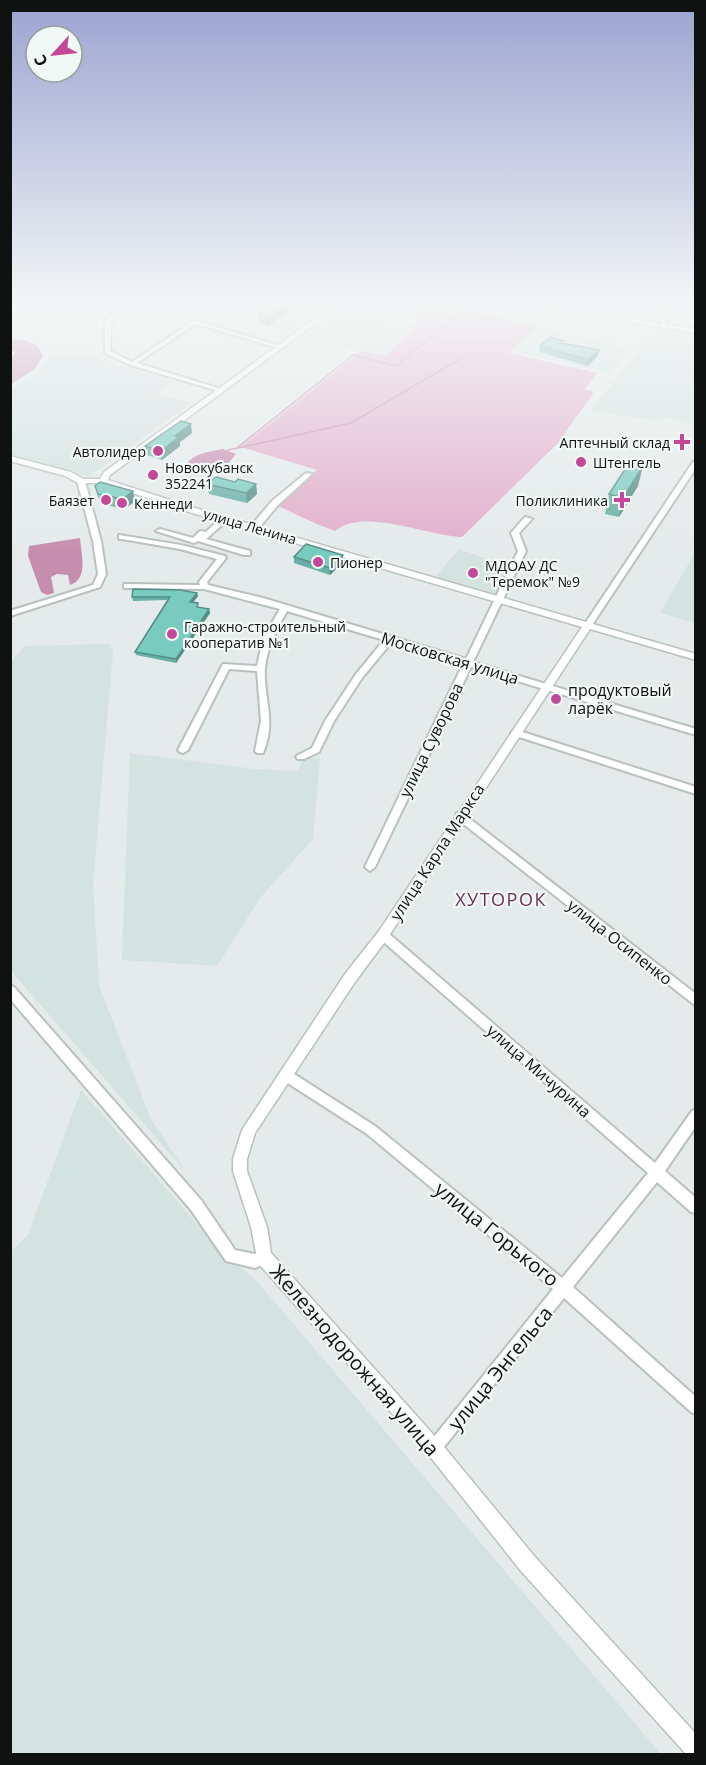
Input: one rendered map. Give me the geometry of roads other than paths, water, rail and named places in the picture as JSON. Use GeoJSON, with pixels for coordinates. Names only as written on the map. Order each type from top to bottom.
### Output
{"type":"FeatureCollection","features":[{"type":"Feature","properties":{"kind":"main road"},"geometry":{"type":"LineString","coordinates":[[102,480],[106,474],[224,387]]}},
{"type":"Feature","properties":{"kind":"main road"},"geometry":{"type":"LineString","coordinates":[[10,458],[68,474],[81,481]]}},
{"type":"Feature","properties":{"kind":"main road","name":"улица Ленина"},"geometry":{"type":"LineString","coordinates":[[81,481],[102,480],[111,485],[254,528],[696,657]]}},
{"type":"Feature","properties":{"kind":"main road","name":"улица Карла Маркса"},"geometry":{"type":"LineString","coordinates":[[264,1257],[259,1227],[240,1171],[240,1159],[249,1130],[350,978],[383,934],[588,625]]}},
{"type":"Feature","properties":{"kind":"main road","name":"Железнодорожная улица"},"geometry":{"type":"LineString","coordinates":[[264,1257],[434,1448],[528,1564],[696,1750]]}},
{"type":"Feature","properties":{"kind":"street"},"geometry":{"type":"LineString","coordinates":[[211,387],[220,390]]}},
{"type":"Feature","properties":{"kind":"street","name":"улица Карла Маркса"},"geometry":{"type":"LineString","coordinates":[[588,625],[696,462]]}},
{"type":"Feature","properties":{"kind":"street"},"geometry":{"type":"LineString","coordinates":[[254,528],[275,503],[308,474]]}},
{"type":"Feature","properties":{"kind":"street"},"geometry":{"type":"LineString","coordinates":[[10,614],[96,587],[102,574],[99,552],[81,481]]}},
{"type":"Feature","properties":{"kind":"street"},"geometry":{"type":"LineString","coordinates":[[160,531],[194,541],[222,518]]}},
{"type":"Feature","properties":{"kind":"street"},"geometry":{"type":"LineString","coordinates":[[222,518],[201,540],[247,553]]}},
{"type":"Feature","properties":{"kind":"street","name":"улица Суворова"},"geometry":{"type":"LineString","coordinates":[[370,867],[500,600],[522,550],[515,533],[528,519]]}},
{"type":"Feature","properties":{"kind":"street"},"geometry":{"type":"LineString","coordinates":[[122,537],[181,547],[222,558],[203,582],[204,587]]}},
{"type":"Feature","properties":{"kind":"street","name":"Московская улица"},"geometry":{"type":"LineString","coordinates":[[127,586],[204,587],[284,608],[696,732]]}},
{"type":"Feature","properties":{"kind":"street"},"geometry":{"type":"LineString","coordinates":[[260,752],[266,721],[261,669],[267,639],[284,608]]}},
{"type":"Feature","properties":{"kind":"street"},"geometry":{"type":"LineString","coordinates":[[301,757],[316,750],[330,721],[359,676],[389,640]]}},
{"type":"Feature","properties":{"kind":"street"},"geometry":{"type":"LineString","coordinates":[[183,750],[226,666],[261,669]]}},
{"type":"Feature","properties":{"kind":"street"},"geometry":{"type":"LineString","coordinates":[[516,734],[696,791]]}},
{"type":"Feature","properties":{"kind":"street","name":"улица Осипенко"},"geometry":{"type":"LineString","coordinates":[[461,816],[696,1001]]}},
{"type":"Feature","properties":{"kind":"street","name":"улица Мичурина"},"geometry":{"type":"LineString","coordinates":[[383,934],[696,1207]]}},
{"type":"Feature","properties":{"kind":"street","name":"Железнодорожная улица"},"geometry":{"type":"LineString","coordinates":[[10,990],[196,1205],[231,1256],[255,1261],[264,1257]]}},
{"type":"Feature","properties":{"kind":"street","name":"улица Горького"},"geometry":{"type":"LineString","coordinates":[[287,1076],[371,1130],[564,1289],[696,1407]]}},
{"type":"Feature","properties":{"kind":"street","name":"улица Энгельса"},"geometry":{"type":"LineString","coordinates":[[434,1448],[656,1173],[696,1115]]}},
{"type":"Feature","properties":{"kind":"waterway"},"geometry":{"type":"LineString","coordinates":[[228,450],[237,448],[313,387]]}},
{"type":"Feature","properties":{"kind":"waterway"},"geometry":{"type":"LineString","coordinates":[[238,448],[351,423],[411,387]]}},
{"type":"Feature","properties":{"kind":"place","name":"Аптечный склад"},"geometry":{"type":"Point","coordinates":[682,442]}},
{"type":"Feature","properties":{"kind":"place","name":"Автолидер"},"geometry":{"type":"Point","coordinates":[158,451]}},
{"type":"Feature","properties":{"kind":"place","name":"Штенгель"},"geometry":{"type":"Point","coordinates":[581,462]}},
{"type":"Feature","properties":{"kind":"place","name":"Новокубанск 352241"},"geometry":{"type":"Point","coordinates":[153,475]}},
{"type":"Feature","properties":{"kind":"place","name":"Баязет"},"geometry":{"type":"Point","coordinates":[106,500]}},
{"type":"Feature","properties":{"kind":"place","name":"Поликлиника"},"geometry":{"type":"Point","coordinates":[622,500]}},
{"type":"Feature","properties":{"kind":"place","name":"Кеннеди"},"geometry":{"type":"Point","coordinates":[122,503]}},
{"type":"Feature","properties":{"kind":"place","name":"Пионер"},"geometry":{"type":"Point","coordinates":[318,562]}},
{"type":"Feature","properties":{"kind":"place","name":"МДОАУ ДС \"Теремок\" №9"},"geometry":{"type":"Point","coordinates":[473,573]}},
{"type":"Feature","properties":{"kind":"place","name":"Гаражно-строительный кооператив №1"},"geometry":{"type":"Point","coordinates":[172,634]}},
{"type":"Feature","properties":{"kind":"place","name":"продуктовый ларёк"},"geometry":{"type":"Point","coordinates":[556,699]}},
{"type":"Feature","properties":{"kind":"district","name":"ХУТОРОК"},"geometry":{"type":"Point","coordinates":[501,899]}}]}
